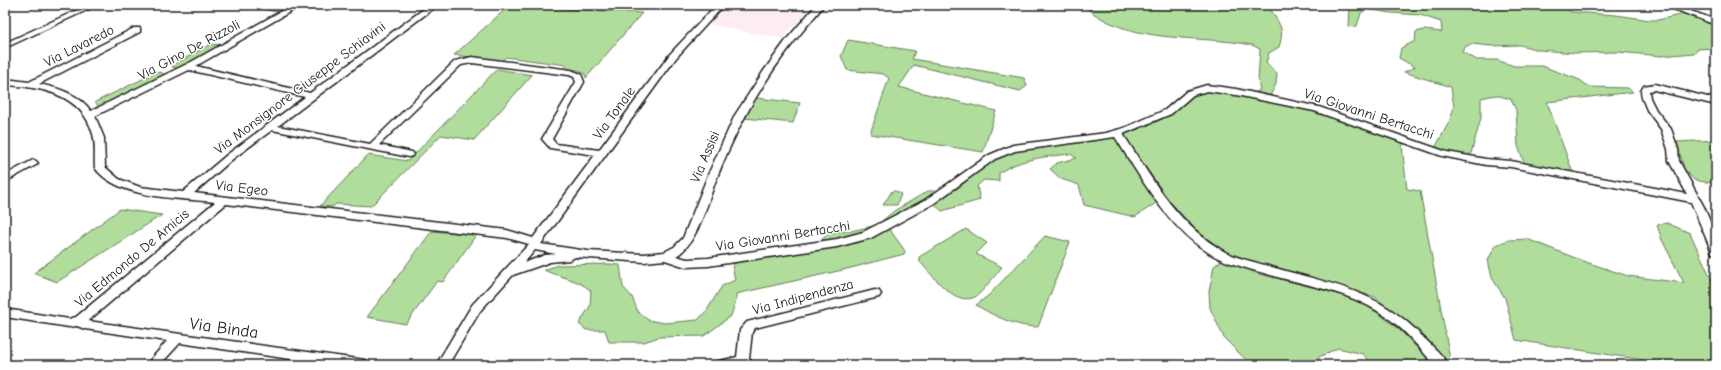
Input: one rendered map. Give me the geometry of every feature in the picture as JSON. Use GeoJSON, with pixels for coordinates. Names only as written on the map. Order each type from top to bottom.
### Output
{"type":"FeatureCollection","features":[{"type":"Feature","properties":{"kind":"street"},"geometry":{"type":"LineString","coordinates":[[5,46],[94,5]]}},
{"type":"Feature","properties":{"kind":"street","name":"Via Gino De Rizzoli"},"geometry":{"type":"LineString","coordinates":[[90,116],[189,67],[298,5]]}},
{"type":"Feature","properties":{"kind":"street","name":"Via Monsignore Giuseppe Schiavini"},"geometry":{"type":"LineString","coordinates":[[185,196],[231,156],[434,5]]}},
{"type":"Feature","properties":{"kind":"street"},"geometry":{"type":"LineString","coordinates":[[579,5],[625,5]]}},
{"type":"Feature","properties":{"kind":"street","name":"Via Tonale"},"geometry":{"type":"LineString","coordinates":[[442,365],[476,308],[534,244],[673,56],[720,5]]}},
{"type":"Feature","properties":{"kind":"street","name":"Via Assisi"},"geometry":{"type":"LineString","coordinates":[[510,272],[549,258],[588,255],[644,258],[666,256],[678,250],[688,239],[713,175],[740,115],[786,46],[820,5]]}},
{"type":"Feature","properties":{"kind":"street"},"geometry":{"type":"LineString","coordinates":[[1667,5],[1716,23]]}},
{"type":"Feature","properties":{"kind":"street","name":"Via Lavaredo"},"geometry":{"type":"LineString","coordinates":[[32,84],[138,30]]}},
{"type":"Feature","properties":{"kind":"street"},"geometry":{"type":"LineString","coordinates":[[372,147],[458,63],[472,60],[571,73],[578,76],[580,82],[547,139],[553,146],[602,153]]}},
{"type":"Feature","properties":{"kind":"street"},"geometry":{"type":"LineString","coordinates":[[189,67],[312,96]]}},
{"type":"Feature","properties":{"kind":"street","name":"Via Egeo"},"geometry":{"type":"LineString","coordinates":[[5,82],[32,84],[65,94],[84,107],[98,133],[100,168],[108,176],[121,184],[138,190],[507,234],[534,244]]}},
{"type":"Feature","properties":{"kind":"street"},"geometry":{"type":"LineString","coordinates":[[1716,102],[1654,87],[1647,88],[1645,91],[1646,98],[1652,110],[1666,129],[1673,149],[1674,161],[1699,207],[1716,250]]}},
{"type":"Feature","properties":{"kind":"street","name":"Via Giovanni Bertacchi"},"geometry":{"type":"LineString","coordinates":[[666,256],[686,263],[708,262],[837,243],[867,235],[929,202],[992,157],[1013,148],[1107,136],[1127,130],[1168,112],[1190,92],[1207,88],[1222,89],[1316,109],[1460,157],[1518,166],[1694,199]]}},
{"type":"Feature","properties":{"kind":"street"},"geometry":{"type":"LineString","coordinates":[[270,127],[409,154]]}},
{"type":"Feature","properties":{"kind":"street"},"geometry":{"type":"LineString","coordinates":[[1117,133],[1163,201],[1191,234],[1204,244],[1215,251],[1259,268],[1355,295],[1387,311],[1442,365]]}},
{"type":"Feature","properties":{"kind":"street"},"geometry":{"type":"LineString","coordinates":[[5,179],[32,163]]}},
{"type":"Feature","properties":{"kind":"street","name":"Via Edmondo De Amicis"},"geometry":{"type":"LineString","coordinates":[[5,313],[69,323],[79,321],[224,200]]}},
{"type":"Feature","properties":{"kind":"street","name":"Via Assisi"},"geometry":{"type":"LineString","coordinates":[[534,244],[588,255]]}},
{"type":"Feature","properties":{"kind":"street","name":"Via Indipendenza"},"geometry":{"type":"LineString","coordinates":[[719,365],[746,363],[746,330],[752,325],[875,294]]}},
{"type":"Feature","properties":{"kind":"street","name":"Via Binda"},"geometry":{"type":"LineString","coordinates":[[79,321],[85,325],[365,365]]}},
{"type":"Feature","properties":{"kind":"street"},"geometry":{"type":"LineString","coordinates":[[152,365],[178,338]]}},
{"type":"Feature","properties":{"kind":"shaded area"},"geometry":{"type":"Polygon","coordinates":[[[725,5],[813,5],[795,26],[791,27],[784,39],[708,24],[725,5]]]}},
{"type":"Feature","properties":{"kind":"green space"},"geometry":{"type":"Polygon","coordinates":[[[263,5],[294,5],[281,13],[258,8],[263,5]]]}},
{"type":"Feature","properties":{"kind":"green space"},"geometry":{"type":"Polygon","coordinates":[[[510,5],[642,13],[586,78],[585,74],[578,70],[564,69],[567,65],[506,57],[502,61],[454,55],[510,5]]]}},
{"type":"Feature","properties":{"kind":"green space"},"geometry":{"type":"Polygon","coordinates":[[[1083,5],[1269,5],[1280,25],[1282,34],[1279,47],[1269,53],[1266,63],[1277,73],[1276,84],[1270,96],[1254,93],[1260,90],[1258,80],[1260,49],[1252,45],[1142,33],[1121,27],[1101,18],[1083,5]]]}},
{"type":"Feature","properties":{"kind":"green space"},"geometry":{"type":"Polygon","coordinates":[[[1348,5],[1562,5],[1571,12],[1616,15],[1650,20],[1658,20],[1684,14],[1716,26],[1716,48],[1697,49],[1694,53],[1661,56],[1618,52],[1576,53],[1539,50],[1520,45],[1491,46],[1471,44],[1465,47],[1462,52],[1477,60],[1497,60],[1514,66],[1542,66],[1580,80],[1589,87],[1628,88],[1633,92],[1547,102],[1573,173],[1524,163],[1518,146],[1516,110],[1511,99],[1495,95],[1481,98],[1481,118],[1470,157],[1435,148],[1449,122],[1454,107],[1451,87],[1404,72],[1415,67],[1399,58],[1401,48],[1415,41],[1416,32],[1424,30],[1442,32],[1441,22],[1420,15],[1391,13],[1367,9],[1361,13],[1357,26],[1349,27],[1350,8],[1348,5]]]}},
{"type":"Feature","properties":{"kind":"green space"},"geometry":{"type":"Polygon","coordinates":[[[848,40],[915,51],[912,59],[1024,78],[1027,86],[1020,91],[914,65],[899,87],[996,111],[983,152],[870,134],[889,78],[883,74],[847,70],[841,56],[848,40]]]}},
{"type":"Feature","properties":{"kind":"green space"},"geometry":{"type":"Polygon","coordinates":[[[209,45],[225,45],[178,68],[172,67],[209,45]]]}},
{"type":"Feature","properties":{"kind":"green space"},"geometry":{"type":"Polygon","coordinates":[[[497,69],[532,75],[474,140],[441,135],[371,206],[336,204],[333,207],[320,206],[368,155],[408,161],[497,69]]]}},
{"type":"Feature","properties":{"kind":"green space"},"geometry":{"type":"Polygon","coordinates":[[[160,72],[166,75],[99,107],[95,102],[155,73],[160,72]]]}},
{"type":"Feature","properties":{"kind":"green space"},"geometry":{"type":"Polygon","coordinates":[[[1211,90],[1317,112],[1406,142],[1402,146],[1407,189],[1420,191],[1451,365],[1447,365],[1420,335],[1375,297],[1243,260],[1206,241],[1171,203],[1121,134],[1144,127],[1166,117],[1181,106],[1194,92],[1211,90]]]}},
{"type":"Feature","properties":{"kind":"green space"},"geometry":{"type":"Polygon","coordinates":[[[756,98],[800,103],[793,123],[744,118],[756,98]]]}},
{"type":"Feature","properties":{"kind":"green space"},"geometry":{"type":"Polygon","coordinates":[[[1114,136],[1159,201],[1135,217],[1084,205],[1079,185],[1061,179],[1050,169],[1057,163],[1077,158],[1070,154],[1033,159],[1007,168],[999,173],[999,181],[984,180],[977,186],[980,200],[942,211],[934,204],[940,198],[958,188],[984,166],[1003,155],[1015,151],[1114,136]]]}},
{"type":"Feature","properties":{"kind":"green space"},"geometry":{"type":"Polygon","coordinates":[[[1716,140],[1716,184],[1694,180],[1684,169],[1677,142],[1716,140]]]}},
{"type":"Feature","properties":{"kind":"green space"},"geometry":{"type":"Polygon","coordinates":[[[892,191],[901,194],[897,205],[883,205],[892,191]]]}},
{"type":"Feature","properties":{"kind":"green space"},"geometry":{"type":"Polygon","coordinates":[[[928,191],[938,191],[901,214],[877,225],[894,211],[928,191]]]}},
{"type":"Feature","properties":{"kind":"green space"},"geometry":{"type":"Polygon","coordinates":[[[120,209],[162,215],[57,282],[34,273],[120,209]]]}},
{"type":"Feature","properties":{"kind":"green space"},"geometry":{"type":"Polygon","coordinates":[[[1667,223],[1690,233],[1716,289],[1716,365],[1675,365],[1516,340],[1505,298],[1492,278],[1488,260],[1496,245],[1509,240],[1527,239],[1583,261],[1628,276],[1684,283],[1662,240],[1657,225],[1667,223]]]}},
{"type":"Feature","properties":{"kind":"green space"},"geometry":{"type":"Polygon","coordinates":[[[877,225],[874,229],[852,236],[821,241],[829,232],[851,231],[877,225]]]}},
{"type":"Feature","properties":{"kind":"green space"},"geometry":{"type":"Polygon","coordinates":[[[887,229],[890,230],[905,251],[904,254],[847,269],[736,294],[736,300],[731,316],[704,336],[659,337],[644,342],[609,342],[605,330],[586,330],[579,324],[590,306],[591,291],[580,283],[544,270],[558,265],[620,265],[623,287],[632,297],[638,312],[648,320],[665,323],[698,320],[707,310],[722,286],[735,280],[732,265],[745,259],[887,229]]]}},
{"type":"Feature","properties":{"kind":"green space"},"geometry":{"type":"Polygon","coordinates":[[[966,229],[987,243],[976,254],[1002,267],[978,295],[967,299],[959,297],[944,288],[919,261],[919,257],[966,229]]]}},
{"type":"Feature","properties":{"kind":"green space"},"geometry":{"type":"Polygon","coordinates":[[[432,231],[476,235],[443,282],[437,281],[406,324],[367,317],[432,231]]]}},
{"type":"Feature","properties":{"kind":"green space"},"geometry":{"type":"Polygon","coordinates":[[[1045,236],[1070,242],[1038,327],[1030,327],[1013,323],[976,305],[989,295],[1045,236]]]}},
{"type":"Feature","properties":{"kind":"green space"},"geometry":{"type":"Polygon","coordinates":[[[1222,260],[1259,274],[1341,294],[1360,302],[1381,315],[1402,332],[1433,365],[1372,365],[1363,354],[1338,348],[1319,357],[1318,365],[1251,365],[1224,338],[1210,308],[1209,292],[1214,266],[1222,260]]]}}]}
